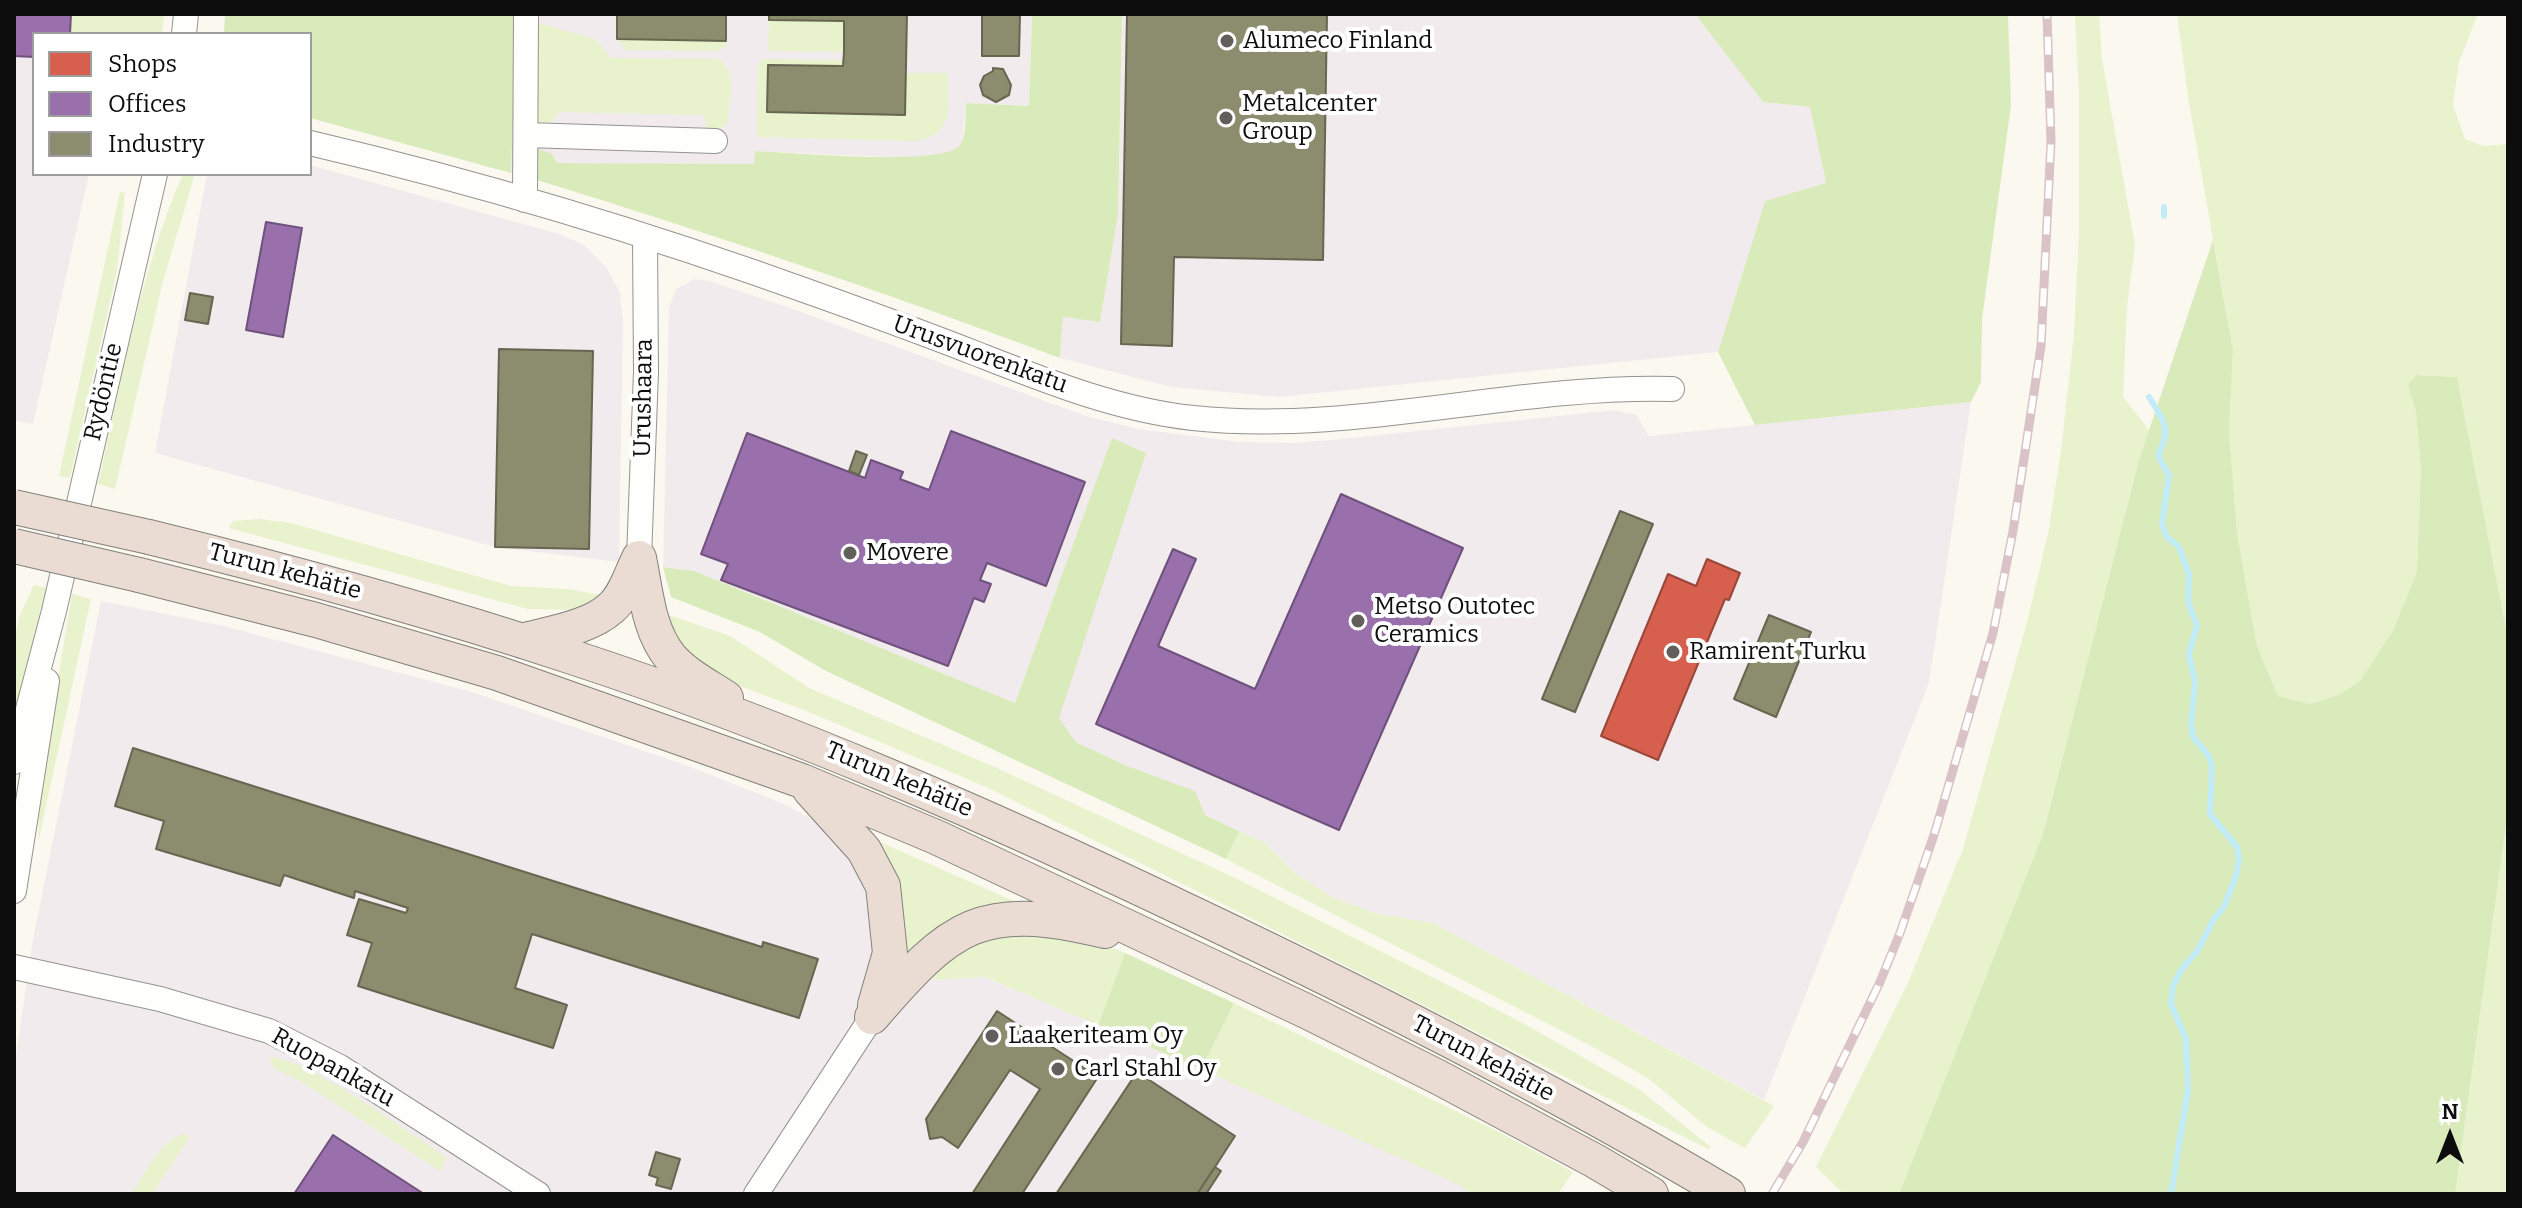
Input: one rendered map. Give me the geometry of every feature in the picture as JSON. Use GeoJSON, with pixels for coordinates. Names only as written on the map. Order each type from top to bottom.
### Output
{"type":"FeatureCollection","features":[{"type":"Feature","properties":{"kind":"highway","name":"Turun kehätie"},"geometry":{"type":"LineString","coordinates":[[14,507],[310,577],[522,641],[770,728],[930,792],[1255,943],[1443,1036],[1717,1188]]}},
{"type":"Feature","properties":{"kind":"highway","name":"Turun kehätie"},"geometry":{"type":"LineString","coordinates":[[14,546],[316,620],[497,673],[802,781],[936,837],[1238,978],[1438,1077],[1651,1194]]}},
{"type":"Feature","properties":{"kind":"highway"},"geometry":{"type":"LineString","coordinates":[[522,641],[589,621],[611,608],[624,590],[639,558]]}},
{"type":"Feature","properties":{"kind":"highway"},"geometry":{"type":"LineString","coordinates":[[639,558],[650,616],[657,637],[672,658],[690,674],[770,728]]}},
{"type":"Feature","properties":{"kind":"highway"},"geometry":{"type":"LineString","coordinates":[[802,781],[864,850],[883,886],[890,953],[872,1017]]}},
{"type":"Feature","properties":{"kind":"highway"},"geometry":{"type":"LineString","coordinates":[[872,1017],[922,960],[940,945],[974,926],[996,920],[1019,918],[1067,922],[1175,948]]}},
{"type":"Feature","properties":{"kind":"street"},"geometry":{"type":"LineString","coordinates":[[525,200],[526,14]]}},
{"type":"Feature","properties":{"kind":"street"},"geometry":{"type":"LineString","coordinates":[[526,135],[715,141]]}},
{"type":"Feature","properties":{"kind":"street","name":"Urusvuorenkatu"},"geometry":{"type":"LineString","coordinates":[[312,144],[525,200],[645,237],[803,289],[1095,397],[1134,408],[1193,418],[1311,420],[1619,388],[1672,389]]}},
{"type":"Feature","properties":{"kind":"street","name":"Rydöntie"},"geometry":{"type":"LineString","coordinates":[[14,762],[54,611],[155,176]]}},
{"type":"Feature","properties":{"kind":"street","name":"Urushaara"},"geometry":{"type":"LineString","coordinates":[[639,558],[646,372],[645,237]]}},
{"type":"Feature","properties":{"kind":"street","name":"Rydöntie"},"geometry":{"type":"LineString","coordinates":[[14,891],[43,710],[54,611]]}},
{"type":"Feature","properties":{"kind":"street"},"geometry":{"type":"LineString","coordinates":[[1238,978],[1255,943]]}},
{"type":"Feature","properties":{"kind":"street","name":"Ruopankatu"},"geometry":{"type":"LineString","coordinates":[[14,967],[160,999],[269,1031],[340,1067],[538,1194]]}},
{"type":"Feature","properties":{"kind":"street"},"geometry":{"type":"LineString","coordinates":[[756,1194],[872,1017]]}},
{"type":"Feature","properties":{"kind":"shaded area"},"geometry":{"type":"Polygon","coordinates":[[[14,14],[122,14],[118,32],[32,32],[32,176],[89,176],[33,424],[14,420],[14,14]]]}},
{"type":"Feature","properties":{"kind":"shaded area"},"geometry":{"type":"Polygon","coordinates":[[[517,14],[1032,14],[1029,106],[966,103],[962,143],[955,150],[940,155],[909,158],[755,151],[755,164],[558,163],[555,157],[538,149],[537,180],[511,173],[517,14]]]}},
{"type":"Feature","properties":{"kind":"shaded area"},"geometry":{"type":"Polygon","coordinates":[[[1122,14],[1695,14],[1763,102],[1810,107],[1826,184],[1765,201],[1718,352],[1279,397],[1171,387],[1060,358],[1063,317],[1100,322],[1118,215],[1122,14]]]}},
{"type":"Feature","properties":{"kind":"shaded area"},"geometry":{"type":"Polygon","coordinates":[[[312,166],[559,234],[584,245],[606,267],[620,293],[623,322],[619,562],[495,547],[155,453],[207,176],[312,176],[312,166]]]}},
{"type":"Feature","properties":{"kind":"shaded area"},"geometry":{"type":"Polygon","coordinates":[[[695,279],[790,308],[1086,416],[1139,429],[1240,442],[1292,443],[1342,439],[1615,410],[1636,415],[1649,436],[1971,402],[1929,683],[1764,1100],[1433,923],[1374,913],[1332,897],[1296,874],[1264,842],[1205,815],[1127,766],[1076,742],[1058,718],[1145,453],[1112,439],[1015,703],[694,571],[663,567],[669,308],[676,289],[695,279]]]}},
{"type":"Feature","properties":{"kind":"shaded area"},"geometry":{"type":"Polygon","coordinates":[[[101,601],[224,626],[472,692],[691,767],[784,804],[812,819],[849,848],[921,980],[985,977],[1300,1111],[1459,1184],[1473,1194],[14,1194],[14,1071],[32,944],[101,601]]]}},
{"type":"Feature","properties":{"kind":"green space"},"geometry":{"type":"Polygon","coordinates":[[[71,14],[164,14],[162,32],[70,32],[71,14]]]}},
{"type":"Feature","properties":{"kind":"green space"},"geometry":{"type":"Polygon","coordinates":[[[225,14],[517,14],[511,173],[312,119],[312,32],[224,32],[225,14]]]}},
{"type":"Feature","properties":{"kind":"green space"},"geometry":{"type":"Polygon","coordinates":[[[1032,14],[1122,14],[1118,215],[1100,322],[1063,317],[1060,358],[800,265],[537,180],[538,149],[551,153],[558,163],[754,164],[755,151],[895,157],[947,152],[962,142],[966,103],[1029,106],[1032,14]]]}},
{"type":"Feature","properties":{"kind":"green space"},"geometry":{"type":"Polygon","coordinates":[[[1695,14],[2008,14],[2011,105],[1982,319],[1981,382],[1971,402],[1755,425],[1718,352],[1765,201],[1826,183],[1810,107],[1763,102],[1695,14]]]}},
{"type":"Feature","properties":{"kind":"green space"},"geometry":{"type":"Polygon","coordinates":[[[2075,14],[2099,14],[2102,59],[2135,245],[2127,307],[2123,397],[2149,430],[2043,834],[1899,1194],[1844,1194],[1816,1167],[1907,985],[1963,849],[2027,622],[2048,534],[2074,334],[2079,230],[2079,94],[2075,14]]]}},
{"type":"Feature","properties":{"kind":"green space"},"geometry":{"type":"Polygon","coordinates":[[[2177,14],[2478,14],[2459,62],[2453,105],[2465,139],[2483,146],[2508,144],[2508,639],[2457,377],[2416,375],[2408,385],[2416,412],[2421,470],[2417,571],[2393,632],[2360,681],[2338,695],[2310,704],[2278,696],[2257,646],[2237,533],[2229,432],[2233,351],[2189,103],[2177,14]]]}},
{"type":"Feature","properties":{"kind":"green space"},"geometry":{"type":"Polygon","coordinates":[[[769,20],[844,21],[844,52],[768,51],[769,20]]]}},
{"type":"Feature","properties":{"kind":"green space"},"geometry":{"type":"Polygon","coordinates":[[[539,23],[595,39],[611,58],[716,59],[728,69],[730,77],[728,121],[719,131],[708,133],[704,115],[559,112],[545,126],[538,123],[539,23]]]}},
{"type":"Feature","properties":{"kind":"green space"},"geometry":{"type":"Polygon","coordinates":[[[617,39],[726,41],[726,46],[718,51],[626,50],[617,39]]]}},
{"type":"Feature","properties":{"kind":"green space"},"geometry":{"type":"Polygon","coordinates":[[[764,59],[844,60],[843,66],[768,65],[767,112],[905,115],[906,73],[948,73],[948,107],[944,125],[938,132],[916,141],[757,137],[758,64],[764,59]]]}},
{"type":"Feature","properties":{"kind":"green space"},"geometry":{"type":"Polygon","coordinates":[[[182,176],[194,176],[163,281],[115,489],[98,484],[144,288],[182,176]]]}},
{"type":"Feature","properties":{"kind":"green space"},"geometry":{"type":"Polygon","coordinates":[[[120,192],[125,193],[117,271],[70,478],[59,476],[120,192]]]}},
{"type":"Feature","properties":{"kind":"green space"},"geometry":{"type":"Polygon","coordinates":[[[2213,240],[2233,351],[2229,432],[2237,533],[2257,646],[2278,696],[2310,704],[2338,695],[2360,681],[2393,631],[2417,571],[2421,470],[2416,412],[2408,385],[2416,375],[2457,377],[2508,639],[2508,809],[2455,1194],[1899,1194],[2043,834],[2139,460],[2213,240]]]}},
{"type":"Feature","properties":{"kind":"green space"},"geometry":{"type":"Polygon","coordinates":[[[1112,438],[1146,453],[1059,718],[1076,742],[1127,766],[1195,791],[1205,815],[1239,831],[1226,859],[824,670],[760,632],[671,597],[663,567],[694,571],[1015,703],[1112,438]]]}},
{"type":"Feature","properties":{"kind":"green space"},"geometry":{"type":"Polygon","coordinates":[[[260,519],[291,523],[511,586],[567,589],[602,595],[575,610],[528,609],[229,528],[233,521],[260,519]]]}},
{"type":"Feature","properties":{"kind":"green space"},"geometry":{"type":"Polygon","coordinates":[[[34,585],[46,588],[14,735],[14,640],[20,615],[34,585]]]}},
{"type":"Feature","properties":{"kind":"green space"},"geometry":{"type":"Polygon","coordinates":[[[72,594],[91,599],[38,843],[40,787],[72,594]]]}},
{"type":"Feature","properties":{"kind":"green space"},"geometry":{"type":"Polygon","coordinates":[[[663,613],[730,636],[809,688],[990,765],[1231,876],[1521,1022],[1640,1090],[1712,1148],[1708,1149],[984,786],[804,710],[705,673],[681,649],[663,613]]]}},
{"type":"Feature","properties":{"kind":"green space"},"geometry":{"type":"Polygon","coordinates":[[[2508,809],[2508,1194],[2455,1194],[2502,844],[2508,809]]]}},
{"type":"Feature","properties":{"kind":"green space"},"geometry":{"type":"Polygon","coordinates":[[[1239,831],[1264,842],[1296,874],[1332,897],[1374,913],[1433,923],[1774,1106],[1745,1148],[1707,1127],[1649,1079],[1597,1049],[1226,859],[1239,831]]]}},
{"type":"Feature","properties":{"kind":"green space"},"geometry":{"type":"Polygon","coordinates":[[[878,843],[882,843],[1023,905],[899,967],[878,843]]]}},
{"type":"Feature","properties":{"kind":"green space"},"geometry":{"type":"Polygon","coordinates":[[[1008,929],[1096,941],[1125,953],[1098,1025],[985,977],[922,980],[938,961],[1008,929]]]}},
{"type":"Feature","properties":{"kind":"green space"},"geometry":{"type":"Polygon","coordinates":[[[1125,953],[1234,1003],[1201,1069],[1098,1025],[1125,953]]]}},
{"type":"Feature","properties":{"kind":"green space"},"geometry":{"type":"Polygon","coordinates":[[[1234,1003],[1501,1133],[1573,1172],[1558,1194],[1473,1194],[1458,1184],[1201,1069],[1234,1003]]]}},
{"type":"Feature","properties":{"kind":"green space"},"geometry":{"type":"Polygon","coordinates":[[[270,1057],[306,1069],[328,1081],[432,1147],[447,1158],[440,1171],[302,1082],[273,1068],[270,1057]]]}},
{"type":"Feature","properties":{"kind":"green space"},"geometry":{"type":"Polygon","coordinates":[[[182,1134],[190,1137],[152,1194],[132,1194],[159,1152],[182,1134]]]}},
{"type":"Feature","properties":{"kind":"building: Shops"},"geometry":{"type":"Polygon","coordinates":[[[1707,559],[1740,573],[1729,600],[1725,599],[1658,760],[1601,736],[1668,574],[1696,586],[1707,559]]]}},
{"type":"Feature","properties":{"kind":"building: Offices"},"geometry":{"type":"Polygon","coordinates":[[[14,14],[71,14],[70,32],[32,32],[32,57],[14,56],[14,14]]]}},
{"type":"Feature","properties":{"kind":"building: Offices"},"geometry":{"type":"Polygon","coordinates":[[[266,222],[302,228],[283,337],[246,330],[266,222]]]}},
{"type":"Feature","properties":{"kind":"building: Offices"},"geometry":{"type":"Polygon","coordinates":[[[951,431],[1085,482],[1046,586],[987,563],[980,580],[991,584],[984,602],[974,598],[948,666],[721,580],[728,564],[701,554],[747,433],[865,478],[871,460],[903,472],[900,479],[929,490],[951,431]]]}},
{"type":"Feature","properties":{"kind":"building: Offices"},"geometry":{"type":"Polygon","coordinates":[[[1341,494],[1463,548],[1339,830],[1096,724],[1173,549],[1196,559],[1158,646],[1255,689],[1341,494]]]}},
{"type":"Feature","properties":{"kind":"building: Offices"},"geometry":{"type":"Polygon","coordinates":[[[333,1135],[424,1194],[294,1194],[333,1135]]]}},
{"type":"Feature","properties":{"kind":"building: Industry"},"geometry":{"type":"Polygon","coordinates":[[[617,14],[726,14],[726,41],[617,39],[617,14]]]}},
{"type":"Feature","properties":{"kind":"building: Industry"},"geometry":{"type":"Polygon","coordinates":[[[769,14],[907,14],[905,115],[767,112],[768,65],[843,66],[844,52],[844,21],[769,20],[769,14]]]}},
{"type":"Feature","properties":{"kind":"building: Industry"},"geometry":{"type":"Polygon","coordinates":[[[982,14],[1020,14],[1019,56],[982,56],[982,14]]]}},
{"type":"Feature","properties":{"kind":"building: Industry"},"geometry":{"type":"Polygon","coordinates":[[[1127,14],[1327,14],[1323,260],[1174,257],[1172,346],[1121,344],[1127,14]]]}},
{"type":"Feature","properties":{"kind":"building: Industry"},"geometry":{"type":"Polygon","coordinates":[[[993,68],[1003,69],[1011,85],[1009,95],[996,102],[983,95],[980,85],[993,68]]]}},
{"type":"Feature","properties":{"kind":"building: Industry"},"geometry":{"type":"Polygon","coordinates":[[[190,293],[213,297],[208,324],[185,320],[190,293]]]}},
{"type":"Feature","properties":{"kind":"building: Industry"},"geometry":{"type":"Polygon","coordinates":[[[499,349],[593,351],[589,549],[495,547],[499,349]]]}},
{"type":"Feature","properties":{"kind":"building: Industry"},"geometry":{"type":"Polygon","coordinates":[[[856,451],[867,455],[859,475],[849,471],[856,451]]]}},
{"type":"Feature","properties":{"kind":"building: Industry"},"geometry":{"type":"Polygon","coordinates":[[[1620,511],[1653,524],[1575,712],[1542,699],[1620,511]]]}},
{"type":"Feature","properties":{"kind":"building: Industry"},"geometry":{"type":"Polygon","coordinates":[[[1769,615],[1811,632],[1776,717],[1734,699],[1769,615]]]}},
{"type":"Feature","properties":{"kind":"building: Industry"},"geometry":{"type":"Polygon","coordinates":[[[133,748],[762,947],[763,942],[818,959],[799,1018],[532,934],[515,988],[567,1005],[553,1048],[358,986],[372,943],[347,935],[359,899],[406,913],[408,908],[355,891],[354,898],[284,875],[280,886],[156,849],[164,821],[115,806],[133,748]]]}},
{"type":"Feature","properties":{"kind":"building: Industry"},"geometry":{"type":"Polygon","coordinates":[[[997,1011],[1098,1077],[1022,1194],[972,1194],[1040,1089],[1010,1070],[958,1148],[942,1137],[930,1139],[926,1119],[997,1011]]]}},
{"type":"Feature","properties":{"kind":"building: Industry"},"geometry":{"type":"Polygon","coordinates":[[[1137,1072],[1235,1136],[1215,1167],[1197,1194],[1056,1194],[1137,1072]]]}},
{"type":"Feature","properties":{"kind":"building: Industry"},"geometry":{"type":"Polygon","coordinates":[[[656,1152],[680,1159],[671,1189],[656,1185],[658,1178],[649,1175],[656,1152]]]}},
{"type":"Feature","properties":{"kind":"building: Industry"},"geometry":{"type":"Polygon","coordinates":[[[1215,1167],[1221,1171],[1206,1194],[1197,1194],[1215,1167]]]}},
{"type":"Feature","properties":{"kind":"waterway"},"geometry":{"type":"LineString","coordinates":[[2164,207],[2164,216]]}},
{"type":"Feature","properties":{"kind":"waterway"},"geometry":{"type":"LineString","coordinates":[[2149,397],[2165,428],[2159,455],[2169,475],[2162,523],[2166,536],[2179,547],[2189,574],[2188,602],[2197,625],[2189,654],[2195,683],[2191,724],[2193,737],[2209,756],[2212,767],[2210,814],[2237,847],[2239,858],[2236,876],[2224,907],[2173,986],[2171,1004],[2186,1039],[2188,1090],[2171,1194]]}},
{"type":"Feature","properties":{"kind":"railway"},"geometry":{"type":"LineString","coordinates":[[1772,1194],[1803,1142],[1880,982],[1900,933],[1934,835],[1993,633],[2013,531],[2041,346],[2051,141],[2047,14]]}},
{"type":"Feature","properties":{"kind":"place","name":"Alumeco Finland"},"geometry":{"type":"Point","coordinates":[1227,41]}},
{"type":"Feature","properties":{"kind":"place","name":"Metalcenter Group"},"geometry":{"type":"Point","coordinates":[1226,118]}},
{"type":"Feature","properties":{"kind":"place","name":"Movere"},"geometry":{"type":"Point","coordinates":[850,553]}},
{"type":"Feature","properties":{"kind":"place","name":"Metso Outotec Ceramics"},"geometry":{"type":"Point","coordinates":[1358,621]}},
{"type":"Feature","properties":{"kind":"place","name":"Ramirent Turku"},"geometry":{"type":"Point","coordinates":[1673,652]}},
{"type":"Feature","properties":{"kind":"place","name":"Laakeriteam Oy"},"geometry":{"type":"Point","coordinates":[992,1036]}},
{"type":"Feature","properties":{"kind":"place","name":"Carl Stahl Oy"},"geometry":{"type":"Point","coordinates":[1058,1069]}}]}
